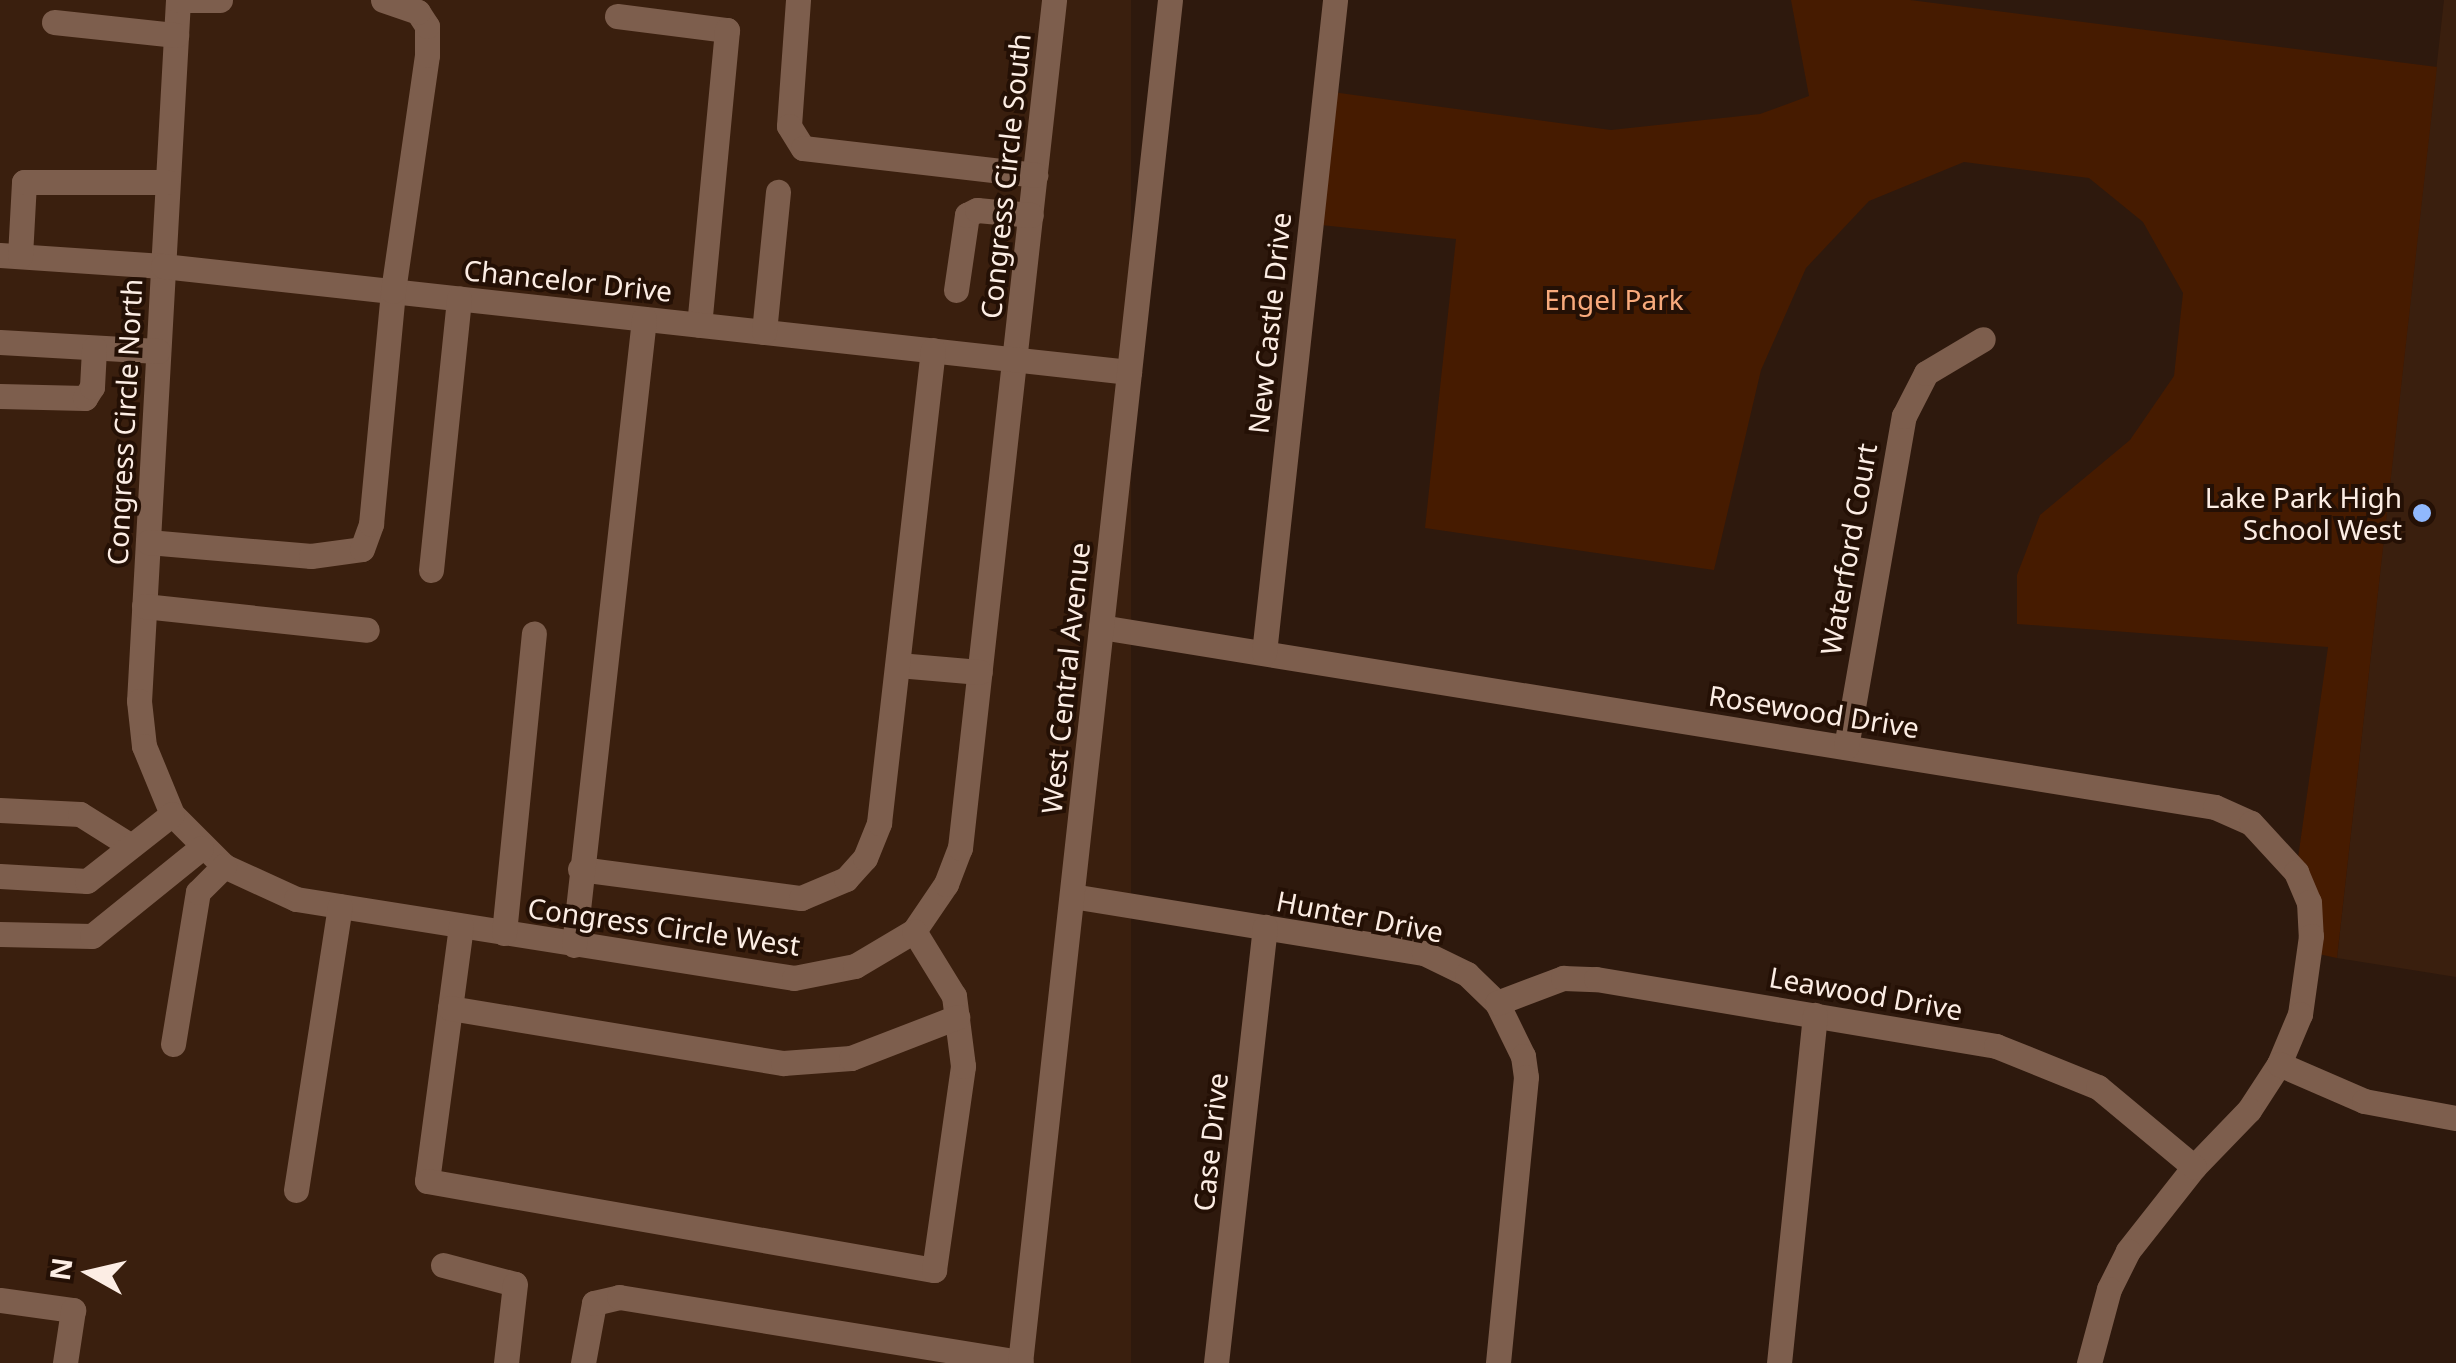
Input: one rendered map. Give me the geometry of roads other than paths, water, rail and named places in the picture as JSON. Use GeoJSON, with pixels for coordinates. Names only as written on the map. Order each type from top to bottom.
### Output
{"type":"FeatureCollection","features":[{"type":"Feature","properties":{"kind":"street"},"geometry":{"type":"LineString","coordinates":[[178,0],[220,0]]}},
{"type":"Feature","properties":{"kind":"street","name":"Congress Circle North"},"geometry":{"type":"LineString","coordinates":[[178,0],[144,606],[144,746],[172,814],[196,841]]}},
{"type":"Feature","properties":{"kind":"street"},"geometry":{"type":"LineString","coordinates":[[148,542],[311,556],[362,549],[376,485],[393,291],[427,26],[418,12],[382,0]]}},
{"type":"Feature","properties":{"kind":"street"},"geometry":{"type":"LineString","coordinates":[[798,0],[788,126],[803,148],[1035,176]]}},
{"type":"Feature","properties":{"kind":"street","name":"Congress Circle South"},"geometry":{"type":"LineString","coordinates":[[1015,359],[1054,0]]}},
{"type":"Feature","properties":{"kind":"street","name":"West Central Avenue"},"geometry":{"type":"LineString","coordinates":[[1020,1362],[1170,0]]}},
{"type":"Feature","properties":{"kind":"street","name":"New Castle Drive"},"geometry":{"type":"LineString","coordinates":[[1264,654],[1335,0]]}},
{"type":"Feature","properties":{"kind":"street"},"geometry":{"type":"LineString","coordinates":[[617,16],[727,30],[699,324]]}},
{"type":"Feature","properties":{"kind":"street"},"geometry":{"type":"LineString","coordinates":[[54,22],[176,35]]}},
{"type":"Feature","properties":{"kind":"street"},"geometry":{"type":"LineString","coordinates":[[10,255],[24,182],[168,182]]}},
{"type":"Feature","properties":{"kind":"street"},"geometry":{"type":"LineString","coordinates":[[764,332],[778,192]]}},
{"type":"Feature","properties":{"kind":"street"},"geometry":{"type":"LineString","coordinates":[[956,290],[968,215],[977,210],[1031,216]]}},
{"type":"Feature","properties":{"kind":"street","name":"Chancelor Drive"},"geometry":{"type":"LineString","coordinates":[[10,255],[163,266],[1129,372]]}},
{"type":"Feature","properties":{"kind":"street"},"geometry":{"type":"LineString","coordinates":[[431,570],[459,298]]}},
{"type":"Feature","properties":{"kind":"street"},"geometry":{"type":"LineString","coordinates":[[574,945],[644,318]]}},
{"type":"Feature","properties":{"kind":"street","name":"Waterford Court"},"geometry":{"type":"LineString","coordinates":[[1846,746],[1904,416],[1926,373],[1983,339]]}},
{"type":"Feature","properties":{"kind":"street"},"geometry":{"type":"LineString","coordinates":[[0,342],[158,351]]}},
{"type":"Feature","properties":{"kind":"street"},"geometry":{"type":"LineString","coordinates":[[0,396],[85,398],[92,387],[94,348]]}},
{"type":"Feature","properties":{"kind":"street"},"geometry":{"type":"LineString","coordinates":[[580,868],[801,898],[846,878],[865,858],[879,824],[932,350]]}},
{"type":"Feature","properties":{"kind":"street","name":"Congress Circle West"},"geometry":{"type":"LineString","coordinates":[[196,841],[224,866],[274,892],[340,906],[794,978],[855,966],[914,931],[946,884],[960,848],[1015,359]]}},
{"type":"Feature","properties":{"kind":"street"},"geometry":{"type":"LineString","coordinates":[[144,606],[367,630]]}},
{"type":"Feature","properties":{"kind":"street","name":"Rosewood Drive"},"geometry":{"type":"LineString","coordinates":[[1101,627],[2215,807],[2251,824],[2296,872],[2309,902],[2303,997],[2280,1064],[2250,1110],[2194,1167],[2128,1252],[2109,1289],[2089,1363]]}},
{"type":"Feature","properties":{"kind":"street"},"geometry":{"type":"LineString","coordinates":[[504,933],[534,634]]}},
{"type":"Feature","properties":{"kind":"street"},"geometry":{"type":"LineString","coordinates":[[898,665],[980,672]]}},
{"type":"Feature","properties":{"kind":"street"},"geometry":{"type":"LineString","coordinates":[[0,810],[80,814],[131,846]]}},
{"type":"Feature","properties":{"kind":"street"},"geometry":{"type":"LineString","coordinates":[[0,876],[87,881],[172,814]]}},
{"type":"Feature","properties":{"kind":"street"},"geometry":{"type":"LineString","coordinates":[[0,934],[92,936],[196,841]]}},
{"type":"Feature","properties":{"kind":"street"},"geometry":{"type":"LineString","coordinates":[[173,1044],[198,892],[224,866]]}},
{"type":"Feature","properties":{"kind":"street","name":"Hunter Drive"},"geometry":{"type":"LineString","coordinates":[[1072,896],[1424,954],[1467,974],[1497,1003],[1523,1056],[1526,1087],[1498,1363]]}},
{"type":"Feature","properties":{"kind":"street"},"geometry":{"type":"LineString","coordinates":[[296,1190],[340,906]]}},
{"type":"Feature","properties":{"kind":"street"},"geometry":{"type":"LineString","coordinates":[[461,926],[426,1181],[934,1270],[963,1066],[954,996],[914,931]]}},
{"type":"Feature","properties":{"kind":"street","name":"Case Drive"},"geometry":{"type":"LineString","coordinates":[[1216,1363],[1265,927]]}},
{"type":"Feature","properties":{"kind":"street","name":"Leawood Drive"},"geometry":{"type":"LineString","coordinates":[[1497,1003],[1563,978],[1596,979],[1996,1046],[2046,1062],[2098,1087],[2194,1167]]}},
{"type":"Feature","properties":{"kind":"street"},"geometry":{"type":"LineString","coordinates":[[450,1008],[783,1063],[851,1058],[957,1017]]}},
{"type":"Feature","properties":{"kind":"street"},"geometry":{"type":"LineString","coordinates":[[1779,1363],[1815,1015]]}},
{"type":"Feature","properties":{"kind":"street"},"geometry":{"type":"LineString","coordinates":[[2280,1064],[2364,1101],[2456,1118]]}},
{"type":"Feature","properties":{"kind":"street"},"geometry":{"type":"LineString","coordinates":[[443,1266],[514,1284],[506,1363]]}},
{"type":"Feature","properties":{"kind":"street"},"geometry":{"type":"LineString","coordinates":[[583,1363],[594,1303],[619,1297],[952,1358],[1020,1362]]}},
{"type":"Feature","properties":{"kind":"street"},"geometry":{"type":"LineString","coordinates":[[0,1300],[73,1310],[65,1363]]}},
{"type":"Feature","properties":{"kind":"place","name":"Lake Park High School West"},"geometry":{"type":"Point","coordinates":[2422,513]}},
{"type":"Feature","properties":{"kind":"park label","name":"Engel Park"},"geometry":{"type":"Point","coordinates":[1614,299]}}]}
